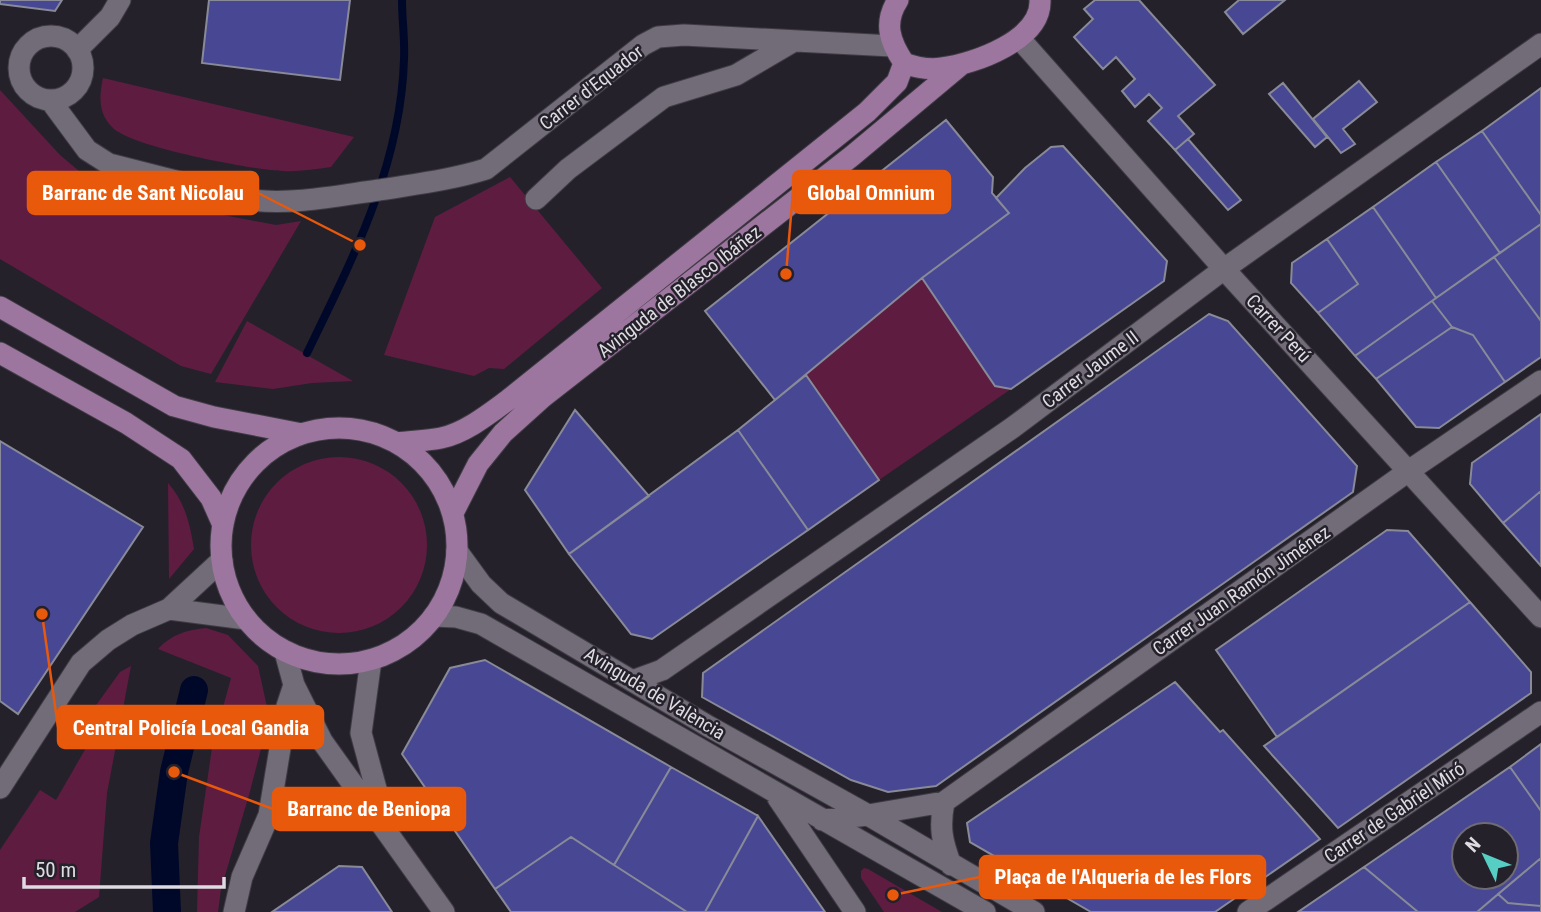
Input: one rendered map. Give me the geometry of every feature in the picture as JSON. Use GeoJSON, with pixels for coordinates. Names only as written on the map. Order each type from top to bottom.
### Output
{"type":"FeatureCollection","features":[{"type":"Feature","properties":{"kind":"main road"},"geometry":{"type":"LineString","coordinates":[[893,3],[888,31],[898,55],[926,69],[982,58],[1019,38],[1043,2]]}},
{"type":"Feature","properties":{"kind":"main road","name":"Avinguda de Blasco Ibáñez"},"geometry":{"type":"LineString","coordinates":[[397,443],[451,435],[479,421],[508,400],[867,112],[897,82],[898,55]]}},
{"type":"Feature","properties":{"kind":"main road","name":"Avinguda de Blasco Ibáñez"},"geometry":{"type":"LineString","coordinates":[[453,513],[478,464],[503,433],[542,397],[852,156],[962,64]]}},
{"type":"Feature","properties":{"kind":"main road"},"geometry":{"type":"LineString","coordinates":[[0,307],[174,406],[214,417],[302,434]]}},
{"type":"Feature","properties":{"kind":"main road"},"geometry":{"type":"LineString","coordinates":[[0,353],[126,423],[181,458],[211,498],[223,525]]}},
{"type":"Feature","properties":{"kind":"main road"},"geometry":{"type":"LineString","coordinates":[[351,428],[375,433],[397,443],[422,461],[441,485],[453,513],[457,551],[450,586],[434,616],[416,635],[395,650],[371,660],[342,664],[313,661],[285,652],[246,619],[228,586],[222,561],[223,525],[231,500],[243,479],[269,452],[279,444],[302,434],[351,428]]}},
{"type":"Feature","properties":{"kind":"street"},"geometry":{"type":"LineString","coordinates":[[77,50],[110,17],[120,0]]}},
{"type":"Feature","properties":{"kind":"street","name":"Carrer d'Equador"},"geometry":{"type":"LineString","coordinates":[[50,100],[87,150],[109,164],[250,200],[271,203],[310,201],[458,178],[486,169],[643,45],[658,37],[684,35],[794,41],[898,55]]}},
{"type":"Feature","properties":{"kind":"street"},"geometry":{"type":"LineString","coordinates":[[40,38],[60,38],[77,50],[81,58],[81,78],[69,95],[50,100],[33,95],[9,67],[19,61],[24,51],[40,38]]}},
{"type":"Feature","properties":{"kind":"street","name":"Carrer Perú"},"geometry":{"type":"LineString","coordinates":[[1019,38],[1224,269],[1410,470],[1541,617]]}},
{"type":"Feature","properties":{"kind":"street"},"geometry":{"type":"LineString","coordinates":[[536,199],[568,169],[664,97],[736,75],[794,41]]}},
{"type":"Feature","properties":{"kind":"street","name":"Carrer Jaume II"},"geometry":{"type":"LineString","coordinates":[[632,681],[662,670],[1012,428],[1224,269],[1541,44]]}},
{"type":"Feature","properties":{"kind":"street","name":"Carrer Juan Ramón Jiménez"},"geometry":{"type":"LineString","coordinates":[[869,815],[944,802],[1410,470],[1541,381]]}},
{"type":"Feature","properties":{"kind":"street","name":"Avinguda de València"},"geometry":{"type":"LineString","coordinates":[[457,551],[481,584],[501,603],[708,726],[869,815],[1034,912]]}},
{"type":"Feature","properties":{"kind":"street"},"geometry":{"type":"LineString","coordinates":[[0,788],[81,663],[108,640],[132,625],[169,609],[222,561]]}},
{"type":"Feature","properties":{"kind":"street"},"geometry":{"type":"LineString","coordinates":[[169,609],[246,619]]}},
{"type":"Feature","properties":{"kind":"street","name":"Avinguda de València"},"geometry":{"type":"LineString","coordinates":[[434,616],[456,617],[481,624],[985,912]]}},
{"type":"Feature","properties":{"kind":"street"},"geometry":{"type":"LineString","coordinates":[[285,652],[294,685],[322,741],[444,912]]}},
{"type":"Feature","properties":{"kind":"street"},"geometry":{"type":"LineString","coordinates":[[371,660],[361,733],[389,837]]}},
{"type":"Feature","properties":{"kind":"street"},"geometry":{"type":"LineString","coordinates":[[234,912],[242,877],[269,815],[287,706],[294,685]]}},
{"type":"Feature","properties":{"kind":"street","name":"Carrer de Gabriel Miró"},"geometry":{"type":"LineString","coordinates":[[1248,912],[1541,712]]}},
{"type":"Feature","properties":{"kind":"street"},"geometry":{"type":"LineString","coordinates":[[775,794],[855,912]]}},
{"type":"Feature","properties":{"kind":"street"},"geometry":{"type":"LineString","coordinates":[[944,802],[940,824],[951,865]]}},
{"type":"Feature","properties":{"kind":"street"},"geometry":{"type":"LineString","coordinates":[[822,820],[869,815]]}},
{"type":"Feature","properties":{"kind":"shaded area"},"geometry":{"type":"Polygon","coordinates":[[[103,78],[354,137],[331,167],[289,171],[221,162],[167,150],[124,135],[108,123],[101,104],[103,78]]]}},
{"type":"Feature","properties":{"kind":"shaded area"},"geometry":{"type":"Polygon","coordinates":[[[0,90],[60,155],[79,171],[104,183],[218,214],[276,225],[301,221],[211,374],[181,366],[0,259],[0,90]]]}},
{"type":"Feature","properties":{"kind":"shaded area"},"geometry":{"type":"Polygon","coordinates":[[[510,177],[602,288],[504,369],[489,368],[474,376],[384,355],[435,217],[510,177]]]}},
{"type":"Feature","properties":{"kind":"shaded area"},"geometry":{"type":"Polygon","coordinates":[[[922,278],[991,381],[1011,389],[879,480],[806,375],[922,278]]]}},
{"type":"Feature","properties":{"kind":"shaded area"},"geometry":{"type":"Polygon","coordinates":[[[247,321],[353,381],[273,389],[215,382],[247,321]]]}},
{"type":"Feature","properties":{"kind":"shaded area"},"geometry":{"type":"Polygon","coordinates":[[[339,457],[373,464],[401,483],[420,511],[427,545],[420,579],[401,607],[373,626],[339,633],[305,626],[277,607],[258,579],[251,545],[258,511],[277,483],[305,464],[339,457]]]}},
{"type":"Feature","properties":{"kind":"shaded area"},"geometry":{"type":"Polygon","coordinates":[[[168,483],[186,514],[194,549],[169,579],[168,483]]]}},
{"type":"Feature","properties":{"kind":"shaded area"},"geometry":{"type":"Polygon","coordinates":[[[206,628],[228,635],[258,666],[267,707],[262,745],[221,889],[218,912],[197,912],[199,837],[212,748],[231,678],[158,649],[180,634],[206,628]]]}},
{"type":"Feature","properties":{"kind":"shaded area"},"geometry":{"type":"Polygon","coordinates":[[[131,666],[107,793],[99,897],[75,912],[0,912],[0,850],[40,790],[56,800],[94,734],[81,726],[120,672],[131,666]]]}},
{"type":"Feature","properties":{"kind":"shaded area"},"geometry":{"type":"Polygon","coordinates":[[[864,868],[942,912],[884,912],[861,878],[864,868]]]}},
{"type":"Feature","properties":{"kind":"building"},"geometry":{"type":"Polygon","coordinates":[[[0,0],[62,0],[55,11],[0,4],[0,0]]]}},
{"type":"Feature","properties":{"kind":"building"},"geometry":{"type":"Polygon","coordinates":[[[209,0],[350,0],[340,80],[202,63],[209,0]]]}},
{"type":"Feature","properties":{"kind":"building"},"geometry":{"type":"Polygon","coordinates":[[[1095,0],[1139,0],[1215,85],[1178,116],[1194,134],[1175,150],[1148,121],[1162,108],[1149,94],[1135,107],[1122,91],[1135,79],[1116,57],[1103,69],[1074,37],[1093,19],[1084,9],[1095,0]]]}},
{"type":"Feature","properties":{"kind":"building"},"geometry":{"type":"Polygon","coordinates":[[[1239,0],[1285,0],[1243,34],[1225,12],[1239,0]]]}},
{"type":"Feature","properties":{"kind":"building"},"geometry":{"type":"Polygon","coordinates":[[[1359,81],[1377,102],[1343,129],[1355,144],[1341,153],[1313,119],[1359,81]]]}},
{"type":"Feature","properties":{"kind":"building"},"geometry":{"type":"Polygon","coordinates":[[[1283,83],[1327,137],[1315,147],[1269,94],[1283,83]]]}},
{"type":"Feature","properties":{"kind":"building"},"geometry":{"type":"Polygon","coordinates":[[[1541,88],[1541,215],[1482,131],[1541,88]]]}},
{"type":"Feature","properties":{"kind":"building"},"geometry":{"type":"Polygon","coordinates":[[[946,120],[993,177],[992,193],[1009,213],[922,278],[775,400],[705,311],[946,120]]]}},
{"type":"Feature","properties":{"kind":"building"},"geometry":{"type":"Polygon","coordinates":[[[1482,131],[1541,215],[1541,224],[1500,253],[1436,162],[1482,131]]]}},
{"type":"Feature","properties":{"kind":"building"},"geometry":{"type":"Polygon","coordinates":[[[1188,139],[1241,200],[1228,210],[1175,150],[1188,139]]]}},
{"type":"Feature","properties":{"kind":"building"},"geometry":{"type":"Polygon","coordinates":[[[1063,146],[1167,261],[1164,281],[1011,389],[995,386],[922,278],[1009,213],[996,198],[1025,168],[1051,147],[1063,146]]]}},
{"type":"Feature","properties":{"kind":"building"},"geometry":{"type":"Polygon","coordinates":[[[1436,162],[1500,253],[1436,298],[1373,207],[1436,162]]]}},
{"type":"Feature","properties":{"kind":"building"},"geometry":{"type":"Polygon","coordinates":[[[1373,207],[1436,298],[1355,356],[1318,313],[1358,284],[1327,239],[1373,207]]]}},
{"type":"Feature","properties":{"kind":"building"},"geometry":{"type":"Polygon","coordinates":[[[1541,224],[1541,321],[1494,257],[1541,224]]]}},
{"type":"Feature","properties":{"kind":"building"},"geometry":{"type":"Polygon","coordinates":[[[1327,239],[1358,284],[1318,313],[1291,283],[1292,263],[1327,239]]]}},
{"type":"Feature","properties":{"kind":"building"},"geometry":{"type":"Polygon","coordinates":[[[1494,257],[1541,321],[1541,357],[1505,382],[1473,335],[1452,327],[1432,301],[1494,257]]]}},
{"type":"Feature","properties":{"kind":"building"},"geometry":{"type":"Polygon","coordinates":[[[1432,301],[1452,327],[1376,379],[1355,356],[1432,301]]]}},
{"type":"Feature","properties":{"kind":"building"},"geometry":{"type":"Polygon","coordinates":[[[1209,314],[1228,321],[1357,466],[1353,492],[936,786],[888,792],[851,780],[702,697],[703,673],[1209,314]]]}},
{"type":"Feature","properties":{"kind":"building"},"geometry":{"type":"Polygon","coordinates":[[[1452,327],[1473,335],[1505,382],[1439,428],[1416,427],[1376,379],[1452,327]]]}},
{"type":"Feature","properties":{"kind":"building"},"geometry":{"type":"Polygon","coordinates":[[[806,375],[879,480],[808,530],[738,430],[806,375]]]}},
{"type":"Feature","properties":{"kind":"building"},"geometry":{"type":"Polygon","coordinates":[[[575,410],[649,496],[569,554],[525,490],[575,410]]]}},
{"type":"Feature","properties":{"kind":"building"},"geometry":{"type":"Polygon","coordinates":[[[1541,414],[1541,491],[1503,523],[1470,484],[1472,463],[1541,414]]]}},
{"type":"Feature","properties":{"kind":"building"},"geometry":{"type":"Polygon","coordinates":[[[738,430],[808,530],[652,639],[631,634],[569,554],[738,430]]]}},
{"type":"Feature","properties":{"kind":"building"},"geometry":{"type":"Polygon","coordinates":[[[0,441],[143,527],[18,714],[0,701],[0,441]]]}},
{"type":"Feature","properties":{"kind":"building"},"geometry":{"type":"Polygon","coordinates":[[[1541,491],[1541,566],[1503,523],[1541,491]]]}},
{"type":"Feature","properties":{"kind":"building"},"geometry":{"type":"Polygon","coordinates":[[[1387,530],[1408,531],[1470,602],[1277,737],[1216,650],[1387,530]]]}},
{"type":"Feature","properties":{"kind":"building"},"geometry":{"type":"Polygon","coordinates":[[[1470,602],[1531,672],[1531,693],[1338,828],[1264,746],[1470,602]]]}},
{"type":"Feature","properties":{"kind":"building"},"geometry":{"type":"Polygon","coordinates":[[[485,660],[671,767],[614,865],[571,837],[495,889],[402,754],[450,668],[485,660]]]}},
{"type":"Feature","properties":{"kind":"building"},"geometry":{"type":"Polygon","coordinates":[[[1175,682],[1220,732],[1223,730],[1320,839],[1215,912],[1091,912],[970,842],[967,823],[1175,682]]]}},
{"type":"Feature","properties":{"kind":"building"},"geometry":{"type":"Polygon","coordinates":[[[1541,744],[1541,811],[1510,767],[1541,744]]]}},
{"type":"Feature","properties":{"kind":"building"},"geometry":{"type":"Polygon","coordinates":[[[671,767],[758,816],[705,912],[687,912],[614,865],[671,767]]]}},
{"type":"Feature","properties":{"kind":"building"},"geometry":{"type":"Polygon","coordinates":[[[1510,767],[1541,811],[1541,858],[1520,876],[1520,821],[1450,821],[1450,891],[1502,891],[1477,912],[1418,912],[1364,867],[1510,767]]]}},
{"type":"Feature","properties":{"kind":"building"},"geometry":{"type":"Polygon","coordinates":[[[758,816],[825,912],[705,912],[758,816]]]}},
{"type":"Feature","properties":{"kind":"building"},"geometry":{"type":"Polygon","coordinates":[[[571,837],[687,912],[511,912],[495,889],[571,837]]]}},
{"type":"Feature","properties":{"kind":"building"},"geometry":{"type":"Polygon","coordinates":[[[1541,858],[1541,906],[1508,903],[1498,894],[1502,891],[1520,891],[1520,876],[1541,858]]]}},
{"type":"Feature","properties":{"kind":"building"},"geometry":{"type":"Polygon","coordinates":[[[339,866],[362,867],[392,912],[272,912],[339,866]]]}},
{"type":"Feature","properties":{"kind":"building"},"geometry":{"type":"Polygon","coordinates":[[[1364,867],[1418,912],[1298,912],[1364,867]]]}},
{"type":"Feature","properties":{"kind":"building"},"geometry":{"type":"Polygon","coordinates":[[[1498,894],[1508,903],[1541,906],[1541,912],[1477,912],[1498,894]]]}},
{"type":"Feature","properties":{"kind":"waterway"},"geometry":{"type":"LineString","coordinates":[[307,353],[357,247],[384,175],[401,99],[404,52],[402,0]]}},
{"type":"Feature","properties":{"kind":"waterway"},"geometry":{"type":"LineString","coordinates":[[167,912],[164,843],[174,772],[194,690]]}},
{"type":"Feature","properties":{"kind":"place","name":"Barranc de Sant Nicolau"},"geometry":{"type":"Point","coordinates":[360,245]}},
{"type":"Feature","properties":{"kind":"place","name":"Global Omnium"},"geometry":{"type":"Point","coordinates":[786,274]}},
{"type":"Feature","properties":{"kind":"place","name":"Central Policía Local Gandia"},"geometry":{"type":"Point","coordinates":[42,614]}},
{"type":"Feature","properties":{"kind":"place","name":"Barranc de Beniopa"},"geometry":{"type":"Point","coordinates":[174,772]}},
{"type":"Feature","properties":{"kind":"place","name":"Plaça de l'Alqueria de les Flors"},"geometry":{"type":"Point","coordinates":[893,895]}}]}
